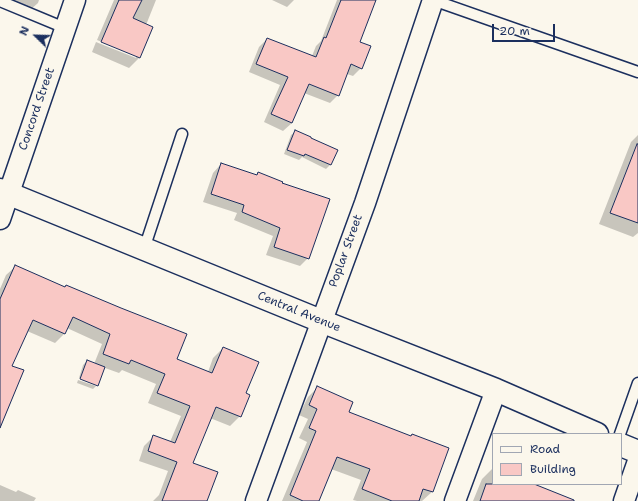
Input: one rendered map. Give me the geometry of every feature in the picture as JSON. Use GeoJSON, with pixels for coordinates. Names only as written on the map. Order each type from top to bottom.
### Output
{"type":"FeatureCollection","features":[{"type":"Feature","properties":{"kind":"street","name":"Concord Street"},"geometry":{"type":"LineString","coordinates":[[0,219],[4,192],[75,0]]}},
{"type":"Feature","properties":{"kind":"street","name":"Poplar Street"},"geometry":{"type":"LineString","coordinates":[[256,501],[320,321],[365,203],[432,0]]}},
{"type":"Feature","properties":{"kind":"street","name":"Central Avenue"},"geometry":{"type":"LineString","coordinates":[[4,192],[320,321],[496,390],[595,433]]}},
{"type":"Feature","properties":{"kind":"street"},"geometry":{"type":"LineString","coordinates":[[455,501],[496,390]]}},
{"type":"Feature","properties":{"kind":"street"},"geometry":{"type":"LineString","coordinates":[[622,444],[638,452]]}},
{"type":"Feature","properties":{"kind":"street"},"geometry":{"type":"LineString","coordinates":[[624,501],[638,461]]}},
{"type":"Feature","properties":{"kind":"lane"},"geometry":{"type":"LineString","coordinates":[[432,0],[638,72]]}},
{"type":"Feature","properties":{"kind":"lane"},"geometry":{"type":"LineString","coordinates":[[0,1],[65,28]]}},
{"type":"Feature","properties":{"kind":"lane"},"geometry":{"type":"LineString","coordinates":[[144,249],[182,134]]}},
{"type":"Feature","properties":{"kind":"lane"},"geometry":{"type":"LineString","coordinates":[[620,433],[638,383]]}},
{"type":"Feature","properties":{"kind":"building"},"geometry":{"type":"Polygon","coordinates":[[[119,0],[142,0],[133,18],[153,27],[140,58],[101,42],[119,0]]]}},
{"type":"Feature","properties":{"kind":"building"},"geometry":{"type":"Polygon","coordinates":[[[341,0],[376,0],[360,42],[371,46],[362,69],[351,64],[339,96],[309,84],[292,123],[271,114],[288,77],[256,64],[267,38],[316,57],[324,37],[326,38],[341,0]]]}},
{"type":"Feature","properties":{"kind":"building"},"geometry":{"type":"Polygon","coordinates":[[[295,130],[338,150],[331,165],[305,154],[304,156],[287,150],[295,130]]]}},
{"type":"Feature","properties":{"kind":"building"},"geometry":{"type":"Polygon","coordinates":[[[638,144],[638,223],[610,213],[638,144]]]}},
{"type":"Feature","properties":{"kind":"building"},"geometry":{"type":"Polygon","coordinates":[[[221,163],[257,175],[258,172],[283,182],[282,183],[330,199],[309,259],[274,247],[280,228],[242,212],[244,205],[211,194],[221,163]]]}},
{"type":"Feature","properties":{"kind":"building"},"geometry":{"type":"Polygon","coordinates":[[[15,265],[65,287],[66,285],[187,334],[177,359],[212,373],[223,347],[259,362],[246,393],[250,395],[241,417],[216,407],[193,463],[218,472],[207,501],[162,501],[177,462],[148,451],[153,435],[175,443],[190,406],[157,393],[165,374],[131,360],[129,364],[103,354],[110,334],[73,317],[65,334],[33,320],[12,366],[24,370],[0,428],[0,299],[15,265]]]}},
{"type":"Feature","properties":{"kind":"building"},"geometry":{"type":"Polygon","coordinates":[[[87,360],[105,367],[98,386],[80,379],[87,360]]]}},
{"type":"Feature","properties":{"kind":"building"},"geometry":{"type":"Polygon","coordinates":[[[317,386],[353,402],[349,412],[411,436],[412,434],[449,448],[433,492],[423,489],[419,501],[392,501],[362,489],[370,469],[337,457],[319,501],[303,501],[290,495],[316,431],[309,428],[317,409],[309,405],[317,386]]]}},
{"type":"Feature","properties":{"kind":"building"},"geometry":{"type":"Polygon","coordinates":[[[486,484],[536,485],[574,500],[574,501],[480,501],[486,484]]]}}]}
